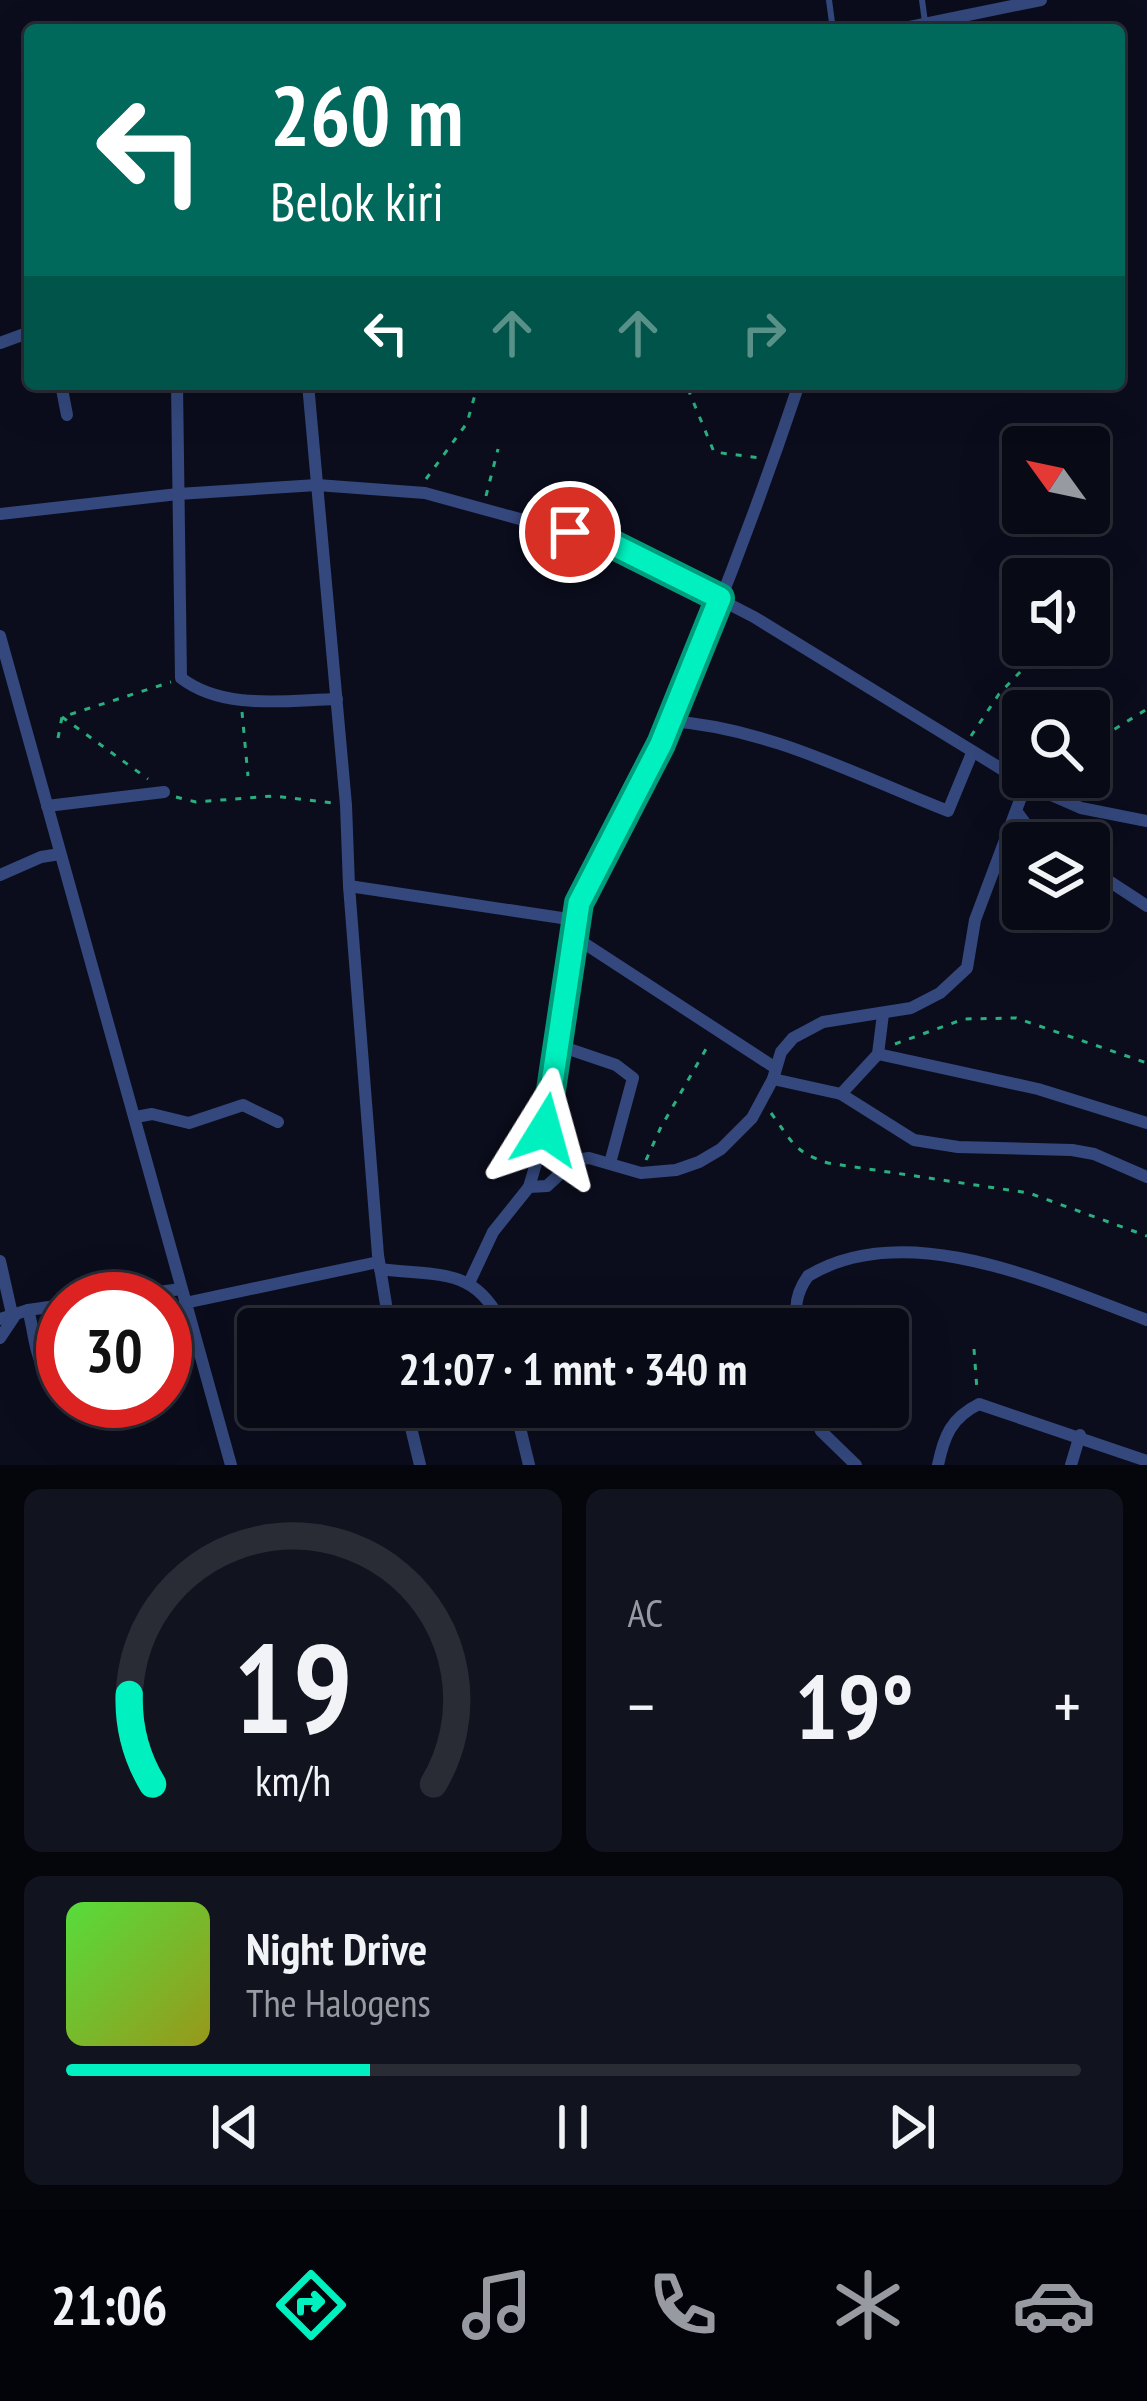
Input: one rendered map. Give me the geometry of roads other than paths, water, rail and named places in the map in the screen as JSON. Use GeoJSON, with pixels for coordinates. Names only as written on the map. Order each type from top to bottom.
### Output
{"type":"FeatureCollection","features":[{"type":"Feature","properties":{"kind":"street"},"geometry":{"type":"LineString","coordinates":[[918,24],[1041,0]]}},
{"type":"Feature","properties":{"kind":"street"},"geometry":{"type":"LineString","coordinates":[[62,390],[68,415]]}},
{"type":"Feature","properties":{"kind":"street"},"geometry":{"type":"LineString","coordinates":[[177,390],[181,678],[197,688],[241,701],[338,699]]}},
{"type":"Feature","properties":{"kind":"street"},"geometry":{"type":"LineString","coordinates":[[308,390],[338,699],[379,1266],[386,1308]]}},
{"type":"Feature","properties":{"kind":"street"},"geometry":{"type":"LineString","coordinates":[[470,1281],[493,1232],[529,1187],[545,1130],[575,920],[595,866],[670,722],[797,390]]}},
{"type":"Feature","properties":{"kind":"street"},"geometry":{"type":"LineString","coordinates":[[0,514],[178,494],[316,485],[425,493],[614,545],[720,598],[1002,770]]}},
{"type":"Feature","properties":{"kind":"street"},"geometry":{"type":"LineString","coordinates":[[0,636],[177,1272]]}},
{"type":"Feature","properties":{"kind":"street"},"geometry":{"type":"LineString","coordinates":[[0,700],[16,696]]}},
{"type":"Feature","properties":{"kind":"street"},"geometry":{"type":"LineString","coordinates":[[670,722],[713,724],[756,735],[948,811],[968,750]]}},
{"type":"Feature","properties":{"kind":"street"},"geometry":{"type":"LineString","coordinates":[[47,806],[164,792]]}},
{"type":"Feature","properties":{"kind":"street"},"geometry":{"type":"LineString","coordinates":[[529,1187],[548,1186],[575,1160],[589,1158],[641,1173],[676,1170],[721,1150],[763,1102],[786,1046],[812,1026],[920,1005],[964,972],[975,920],[1022,798]]}},
{"type":"Feature","properties":{"kind":"street"},"geometry":{"type":"LineString","coordinates":[[1058,798],[1081,808],[1147,820]]}},
{"type":"Feature","properties":{"kind":"street"},"geometry":{"type":"LineString","coordinates":[[1017,812],[1024,822]]}},
{"type":"Feature","properties":{"kind":"street"},"geometry":{"type":"LineString","coordinates":[[0,875],[41,856],[60,854]]}},
{"type":"Feature","properties":{"kind":"street"},"geometry":{"type":"LineString","coordinates":[[1110,882],[1147,907]]}},
{"type":"Feature","properties":{"kind":"street"},"geometry":{"type":"LineString","coordinates":[[349,886],[575,920]]}},
{"type":"Feature","properties":{"kind":"street"},"geometry":{"type":"LineString","coordinates":[[572,936],[774,1073],[841,1094],[914,1140],[958,1147],[1072,1150],[1094,1154],[1147,1177]]}},
{"type":"Feature","properties":{"kind":"street"},"geometry":{"type":"LineString","coordinates":[[841,1094],[880,1054],[883,1015]]}},
{"type":"Feature","properties":{"kind":"street"},"geometry":{"type":"LineString","coordinates":[[556,1045],[616,1065],[633,1078],[610,1163]]}},
{"type":"Feature","properties":{"kind":"street"},"geometry":{"type":"LineString","coordinates":[[880,1054],[1038,1089],[1147,1124]]}},
{"type":"Feature","properties":{"kind":"street"},"geometry":{"type":"LineString","coordinates":[[136,1117],[152,1114],[189,1124],[243,1105],[278,1122]]}},
{"type":"Feature","properties":{"kind":"street"},"geometry":{"type":"LineString","coordinates":[[796,1308],[808,1276],[839,1261],[885,1252],[926,1254],[1026,1275],[1147,1319]]}},
{"type":"Feature","properties":{"kind":"street"},"geometry":{"type":"LineString","coordinates":[[0,1261],[14,1314],[36,1358]]}},
{"type":"Feature","properties":{"kind":"street"},"geometry":{"type":"LineString","coordinates":[[192,1295],[379,1266],[470,1281],[494,1308]]}},
{"type":"Feature","properties":{"kind":"street"},"geometry":{"type":"LineString","coordinates":[[0,1338],[14,1314]]}},
{"type":"Feature","properties":{"kind":"street"},"geometry":{"type":"LineString","coordinates":[[192,1331],[226,1463]]}},
{"type":"Feature","properties":{"kind":"street"},"geometry":{"type":"LineString","coordinates":[[938,1465],[953,1421],[979,1404],[1147,1461]]}},
{"type":"Feature","properties":{"kind":"street"},"geometry":{"type":"LineString","coordinates":[[411,1428],[420,1465]]}},
{"type":"Feature","properties":{"kind":"street"},"geometry":{"type":"LineString","coordinates":[[520,1428],[529,1465]]}},
{"type":"Feature","properties":{"kind":"street"},"geometry":{"type":"LineString","coordinates":[[820,1428],[856,1465]]}},
{"type":"Feature","properties":{"kind":"street"},"geometry":{"type":"LineString","coordinates":[[1072,1465],[1080,1435]]}},
{"type":"Feature","properties":{"kind":"lane"},"geometry":{"type":"LineString","coordinates":[[922,0],[925,22]]}}]}
